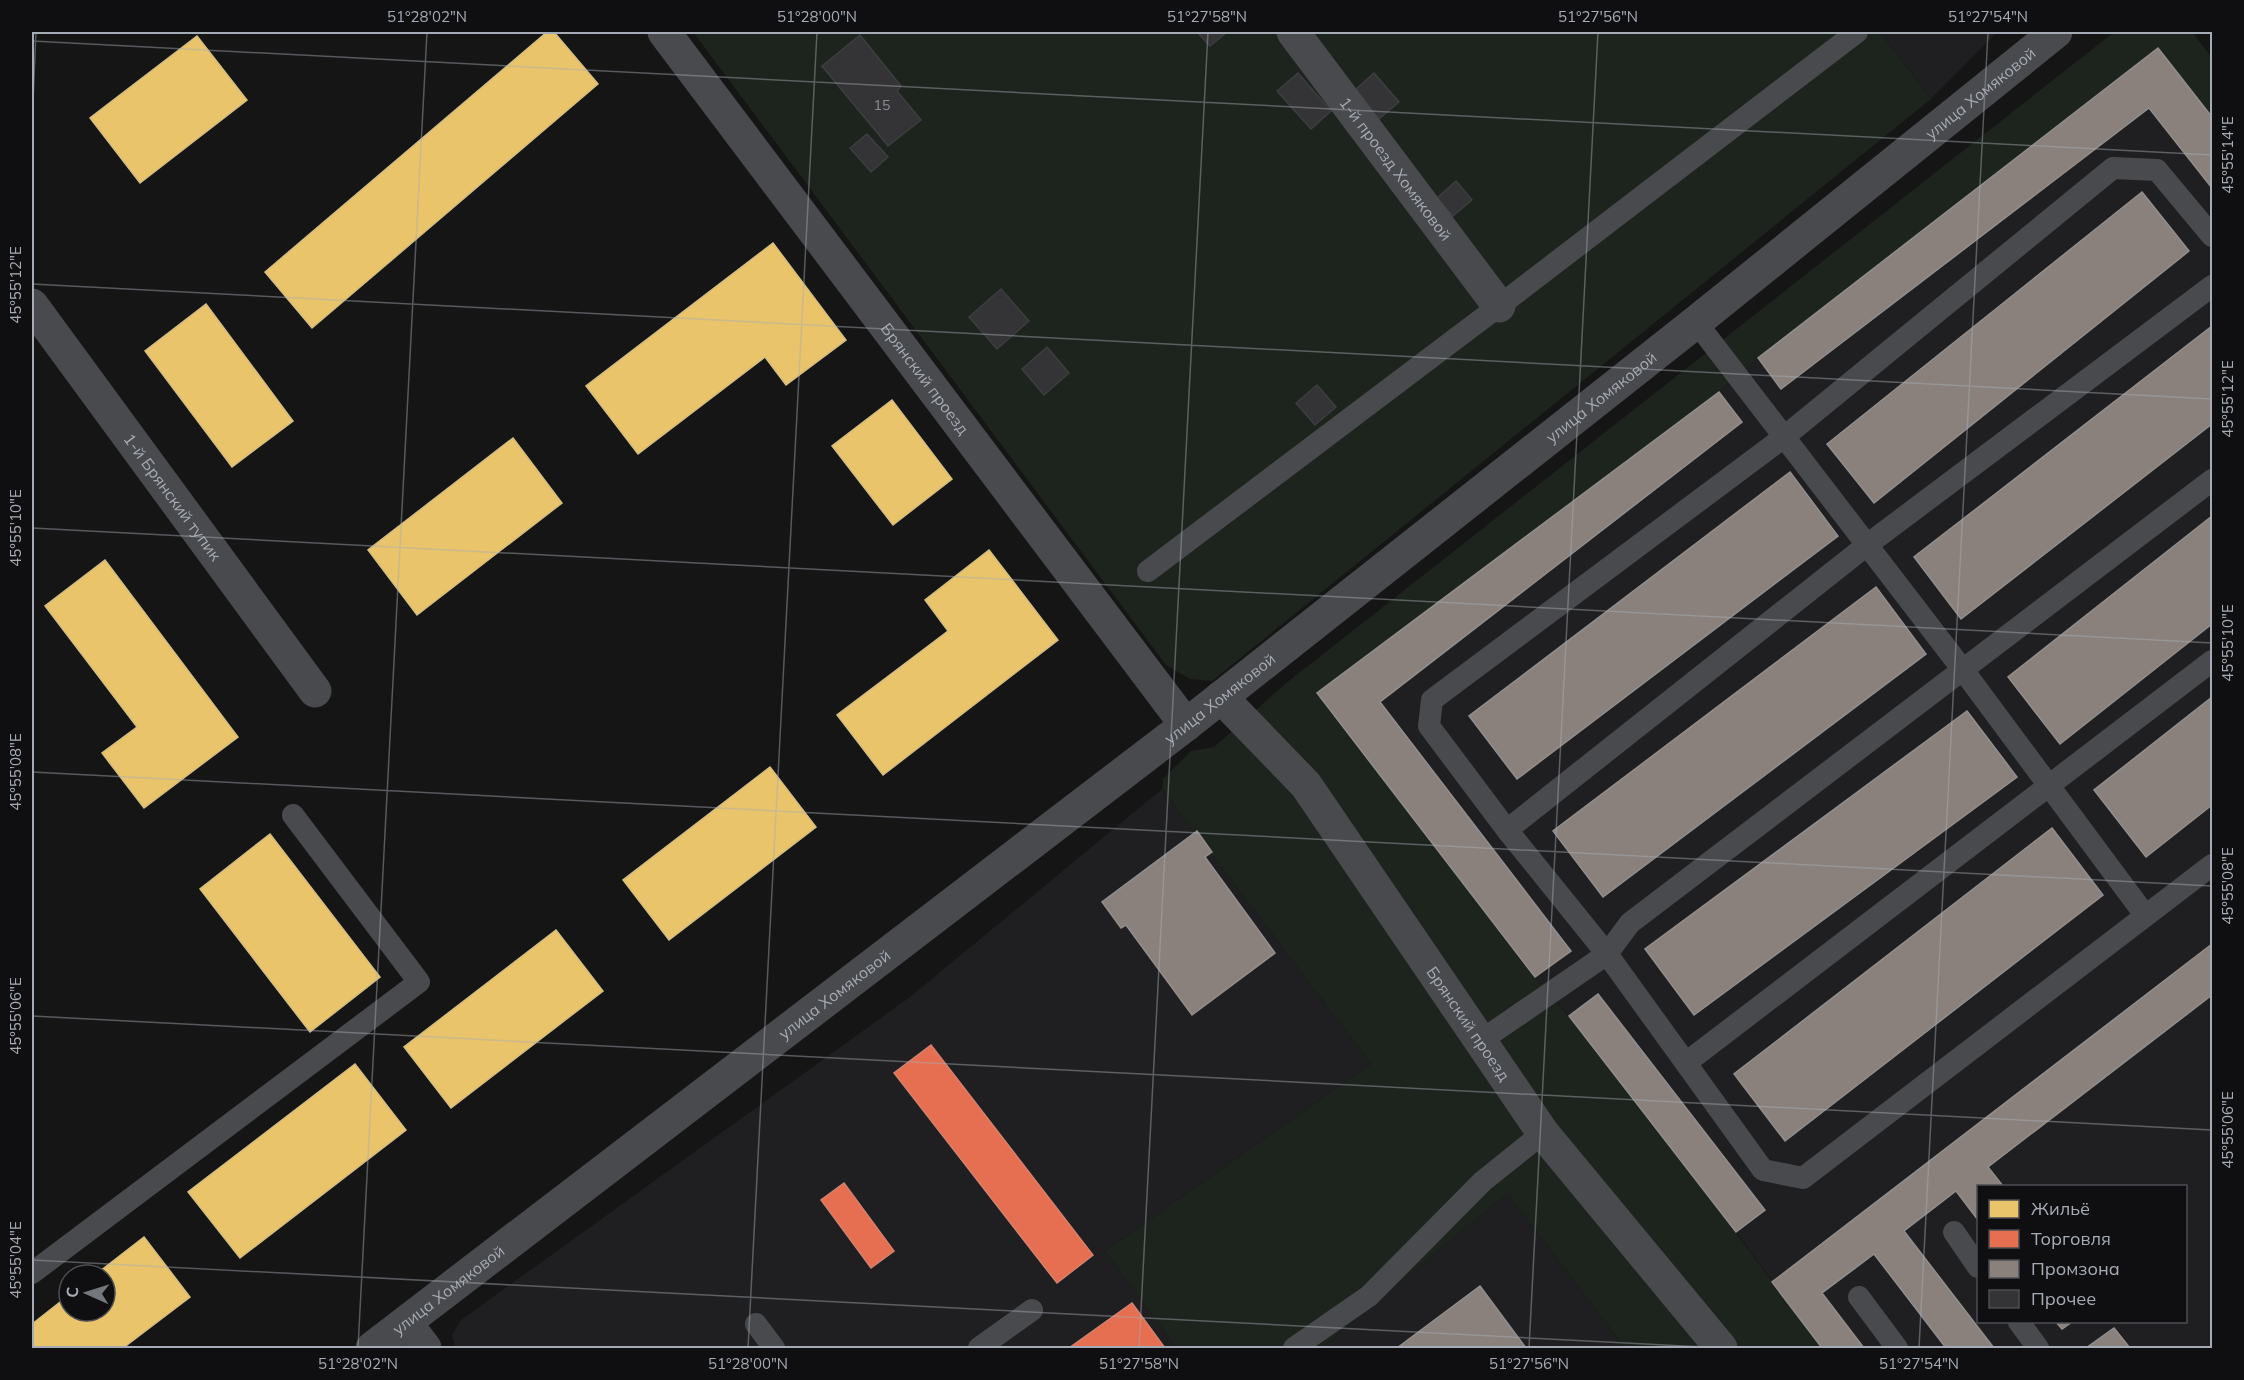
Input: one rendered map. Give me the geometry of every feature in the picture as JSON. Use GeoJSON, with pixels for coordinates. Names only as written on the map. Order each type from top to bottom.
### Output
{"type":"FeatureCollection","features":[{"type":"Feature","properties":{"kind":"street","name":"Брянский проезд"},"geometry":{"type":"LineString","coordinates":[[664,32],[1186,725]]}},
{"type":"Feature","properties":{"kind":"street","name":"1-й проезд Хомяковой"},"geometry":{"type":"LineString","coordinates":[[1293,32],[1499,306]]}},
{"type":"Feature","properties":{"kind":"street","name":"улица Хомяковой"},"geometry":{"type":"LineString","coordinates":[[372,1348],[416,1336],[1696,322],[2056,32]]}},
{"type":"Feature","properties":{"kind":"street","name":"1-й Брянский тупик"},"geometry":{"type":"LineString","coordinates":[[32,305],[315,691]]}},
{"type":"Feature","properties":{"kind":"street","name":"Брянский проезд"},"geometry":{"type":"LineString","coordinates":[[1221,697],[1306,785],[1543,1133],[1721,1348]]}},
{"type":"Feature","properties":{"kind":"lane"},"geometry":{"type":"LineString","coordinates":[[1148,571],[1857,32]]}},
{"type":"Feature","properties":{"kind":"lane"},"geometry":{"type":"LineString","coordinates":[[2212,236],[2157,170],[2113,168],[1784,437],[1432,700],[1429,726],[1507,830],[1607,954],[1763,1170],[1803,1178],[2212,865]]}},
{"type":"Feature","properties":{"kind":"lane"},"geometry":{"type":"LineString","coordinates":[[1507,830],[1867,545],[2212,285]]}},
{"type":"Feature","properties":{"kind":"lane"},"geometry":{"type":"LineString","coordinates":[[1696,322],[1963,670],[2145,915]]}},
{"type":"Feature","properties":{"kind":"lane"},"geometry":{"type":"LineString","coordinates":[[1479,1042],[1607,954],[1630,923],[2212,480]]}},
{"type":"Feature","properties":{"kind":"lane"},"geometry":{"type":"LineString","coordinates":[[1691,1059],[2212,661]]}},
{"type":"Feature","properties":{"kind":"lane"},"geometry":{"type":"LineString","coordinates":[[32,1273],[418,982],[293,815]]}},
{"type":"Feature","properties":{"kind":"lane"},"geometry":{"type":"LineString","coordinates":[[1294,1348],[1369,1296],[1483,1181],[1543,1133]]}},
{"type":"Feature","properties":{"kind":"lane"},"geometry":{"type":"LineString","coordinates":[[1953,1232],[1977,1266]]}},
{"type":"Feature","properties":{"kind":"lane"},"geometry":{"type":"LineString","coordinates":[[1860,1297],[1897,1348]]}},
{"type":"Feature","properties":{"kind":"lane"},"geometry":{"type":"LineString","coordinates":[[979,1348],[1032,1310]]}},
{"type":"Feature","properties":{"kind":"lane"},"geometry":{"type":"LineString","coordinates":[[2020,1323],[2038,1348]]}},
{"type":"Feature","properties":{"kind":"lane"},"geometry":{"type":"LineString","coordinates":[[756,1324],[774,1348]]}},
{"type":"Feature","properties":{"kind":"shaded area"},"geometry":{"type":"Polygon","coordinates":[[[693,32],[1880,32],[1931,99],[1212,681],[1190,679],[1166,665],[693,32]]]}},
{"type":"Feature","properties":{"kind":"shaded area"},"geometry":{"type":"Polygon","coordinates":[[[1880,32],[1997,32],[1931,99],[1880,32]]]}},
{"type":"Feature","properties":{"kind":"shaded area"},"geometry":{"type":"Polygon","coordinates":[[[2114,32],[2192,32],[2212,58],[2212,117],[2158,48],[1758,358],[1719,392],[1317,693],[1535,977],[1610,1067],[1682,1160],[1822,1348],[1625,1348],[1507,1193],[1321,1348],[1177,1348],[1105,1251],[1371,1064],[1162,789],[1163,779],[1191,751],[1214,747],[1285,684],[2114,32]]]}},
{"type":"Feature","properties":{"kind":"shaded area"},"geometry":{"type":"Polygon","coordinates":[[[2158,48],[2212,117],[2212,1348],[1822,1348],[1736,1232],[1569,1016],[1535,977],[1317,693],[1719,392],[1758,358],[2158,48]]]}},
{"type":"Feature","properties":{"kind":"shaded area"},"geometry":{"type":"Polygon","coordinates":[[[1162,789],[1371,1064],[1105,1251],[1177,1348],[455,1348],[452,1335],[461,1320],[910,997],[1162,789]]]}},
{"type":"Feature","properties":{"kind":"shaded area"},"geometry":{"type":"Polygon","coordinates":[[[1507,1193],[1625,1348],[1321,1348],[1507,1193]]]}},
{"type":"Feature","properties":{"kind":"building: Жильё"},"geometry":{"type":"Polygon","coordinates":[[[547,32],[554,32],[598,84],[312,328],[265,272],[547,32]]]}},
{"type":"Feature","properties":{"kind":"building: Жильё"},"geometry":{"type":"Polygon","coordinates":[[[197,36],[247,100],[140,183],[90,118],[197,36]]]}},
{"type":"Feature","properties":{"kind":"building: Жильё"},"geometry":{"type":"Polygon","coordinates":[[[773,243],[846,340],[786,385],[765,357],[638,454],[586,386],[773,243]]]}},
{"type":"Feature","properties":{"kind":"building: Жильё"},"geometry":{"type":"Polygon","coordinates":[[[206,304],[293,421],[232,467],[145,351],[206,304]]]}},
{"type":"Feature","properties":{"kind":"building: Жильё"},"geometry":{"type":"Polygon","coordinates":[[[892,400],[952,479],[893,525],[832,446],[892,400]]]}},
{"type":"Feature","properties":{"kind":"building: Жильё"},"geometry":{"type":"Polygon","coordinates":[[[513,438],[562,503],[417,615],[368,550],[513,438]]]}},
{"type":"Feature","properties":{"kind":"building: Жильё"},"geometry":{"type":"Polygon","coordinates":[[[989,550],[1058,640],[883,775],[837,715],[948,631],[925,600],[989,550]]]}},
{"type":"Feature","properties":{"kind":"building: Жильё"},"geometry":{"type":"Polygon","coordinates":[[[105,560],[238,737],[144,808],[102,753],[137,727],[45,606],[105,560]]]}},
{"type":"Feature","properties":{"kind":"building: Жильё"},"geometry":{"type":"Polygon","coordinates":[[[770,767],[816,827],[669,940],[623,880],[770,767]]]}},
{"type":"Feature","properties":{"kind":"building: Жильё"},"geometry":{"type":"Polygon","coordinates":[[[270,834],[380,977],[310,1032],[200,889],[270,834]]]}},
{"type":"Feature","properties":{"kind":"building: Жильё"},"geometry":{"type":"Polygon","coordinates":[[[556,930],[603,991],[451,1108],[404,1047],[556,930]]]}},
{"type":"Feature","properties":{"kind":"building: Жильё"},"geometry":{"type":"Polygon","coordinates":[[[355,1064],[406,1130],[240,1258],[188,1192],[355,1064]]]}},
{"type":"Feature","properties":{"kind":"building: Жильё"},"geometry":{"type":"Polygon","coordinates":[[[144,1237],[190,1297],[123,1348],[32,1348],[32,1324],[57,1304],[57,1323],[117,1323],[117,1263],[110,1263],[144,1237]]]}},
{"type":"Feature","properties":{"kind":"building: Торговля"},"geometry":{"type":"Polygon","coordinates":[[[931,1045],[1093,1255],[1057,1283],[894,1073],[931,1045]]]}},
{"type":"Feature","properties":{"kind":"building: Торговля"},"geometry":{"type":"Polygon","coordinates":[[[844,1183],[894,1251],[871,1268],[821,1200],[844,1183]]]}},
{"type":"Feature","properties":{"kind":"building: Торговля"},"geometry":{"type":"Polygon","coordinates":[[[1132,1303],[1165,1348],[1069,1348],[1132,1303]]]}},
{"type":"Feature","properties":{"kind":"building: Промзона"},"geometry":{"type":"Polygon","coordinates":[[[2158,48],[2212,117],[2212,188],[2149,108],[1781,389],[1758,358],[2158,48]]]}},
{"type":"Feature","properties":{"kind":"building: Промзона"},"geometry":{"type":"Polygon","coordinates":[[[2142,192],[2189,251],[1874,503],[1827,444],[2142,192]]]}},
{"type":"Feature","properties":{"kind":"building: Промзона"},"geometry":{"type":"Polygon","coordinates":[[[2212,326],[2212,424],[1961,619],[1914,557],[2212,326]]]}},
{"type":"Feature","properties":{"kind":"building: Промзона"},"geometry":{"type":"Polygon","coordinates":[[[1719,392],[1742,422],[1380,702],[1571,951],[1535,977],[1317,693],[1719,392]]]}},
{"type":"Feature","properties":{"kind":"building: Промзона"},"geometry":{"type":"Polygon","coordinates":[[[1790,472],[1838,536],[1517,779],[1469,716],[1790,472]]]}},
{"type":"Feature","properties":{"kind":"building: Промзона"},"geometry":{"type":"Polygon","coordinates":[[[2212,516],[2212,624],[2060,744],[2008,677],[2212,516]]]}},
{"type":"Feature","properties":{"kind":"building: Промзона"},"geometry":{"type":"Polygon","coordinates":[[[1876,587],[1926,654],[1603,897],[1553,831],[1876,587]]]}},
{"type":"Feature","properties":{"kind":"building: Промзона"},"geometry":{"type":"Polygon","coordinates":[[[2212,697],[2212,805],[2146,857],[2094,790],[2212,697]]]}},
{"type":"Feature","properties":{"kind":"building: Промзона"},"geometry":{"type":"Polygon","coordinates":[[[1967,711],[2017,777],[1694,1015],[1645,949],[1967,711]]]}},
{"type":"Feature","properties":{"kind":"building: Промзона"},"geometry":{"type":"Polygon","coordinates":[[[2052,828],[2103,895],[1785,1141],[1734,1074],[2052,828]]]}},
{"type":"Feature","properties":{"kind":"building: Промзона"},"geometry":{"type":"Polygon","coordinates":[[[1197,831],[1212,852],[1205,857],[1275,953],[1192,1015],[1126,925],[1121,928],[1102,902],[1197,831]]]}},
{"type":"Feature","properties":{"kind":"building: Промзона"},"geometry":{"type":"Polygon","coordinates":[[[2212,944],[2212,995],[1988,1167],[2002,1185],[1977,1185],[1977,1219],[1956,1191],[1904,1231],[1994,1348],[1946,1348],[1874,1254],[1822,1293],[1864,1348],[1822,1348],[1772,1282],[2212,944]]]}},
{"type":"Feature","properties":{"kind":"building: Промзона"},"geometry":{"type":"Polygon","coordinates":[[[1598,994],[1765,1210],[1736,1232],[1569,1016],[1598,994]]]}},
{"type":"Feature","properties":{"kind":"building: Промзона"},"geometry":{"type":"Polygon","coordinates":[[[1480,1286],[1526,1348],[1397,1348],[1480,1286]]]}},
{"type":"Feature","properties":{"kind":"building: Промзона"},"geometry":{"type":"Polygon","coordinates":[[[2057,1323],[2071,1323],[2062,1329],[2057,1323]]]}},
{"type":"Feature","properties":{"kind":"building: Промзона"},"geometry":{"type":"Polygon","coordinates":[[[2114,1328],[2130,1348],[2086,1348],[2114,1328]]]}},
{"type":"Feature","properties":{"kind":"building: Прочее"},"geometry":{"type":"Polygon","coordinates":[[[1197,32],[1227,32],[1210,46],[1197,32]]]}},
{"type":"Feature","properties":{"kind":"building: Прочее"},"geometry":{"type":"Polygon","coordinates":[[[860,35],[901,86],[897,91],[921,120],[888,146],[822,66],[860,35]]]}},
{"type":"Feature","properties":{"kind":"building: Прочее"},"geometry":{"type":"Polygon","coordinates":[[[1298,73],[1331,111],[1311,129],[1277,91],[1298,73]]]}},
{"type":"Feature","properties":{"kind":"building: Прочее"},"geometry":{"type":"Polygon","coordinates":[[[1374,73],[1399,102],[1379,119],[1355,90],[1374,73]]]}},
{"type":"Feature","properties":{"kind":"building: Прочее"},"geometry":{"type":"Polygon","coordinates":[[[867,134],[888,157],[871,172],[850,148],[867,134]]]}},
{"type":"Feature","properties":{"kind":"building: Прочее"},"geometry":{"type":"Polygon","coordinates":[[[1456,181],[1472,200],[1453,216],[1437,198],[1456,181]]]}},
{"type":"Feature","properties":{"kind":"building: Прочее"},"geometry":{"type":"Polygon","coordinates":[[[1001,289],[1029,321],[997,349],[969,317],[1001,289]]]}},
{"type":"Feature","properties":{"kind":"building: Прочее"},"geometry":{"type":"Polygon","coordinates":[[[1047,347],[1069,373],[1044,395],[1022,369],[1047,347]]]}},
{"type":"Feature","properties":{"kind":"building: Прочее"},"geometry":{"type":"Polygon","coordinates":[[[1317,385],[1336,407],[1315,425],[1296,403],[1317,385]]]}}]}
